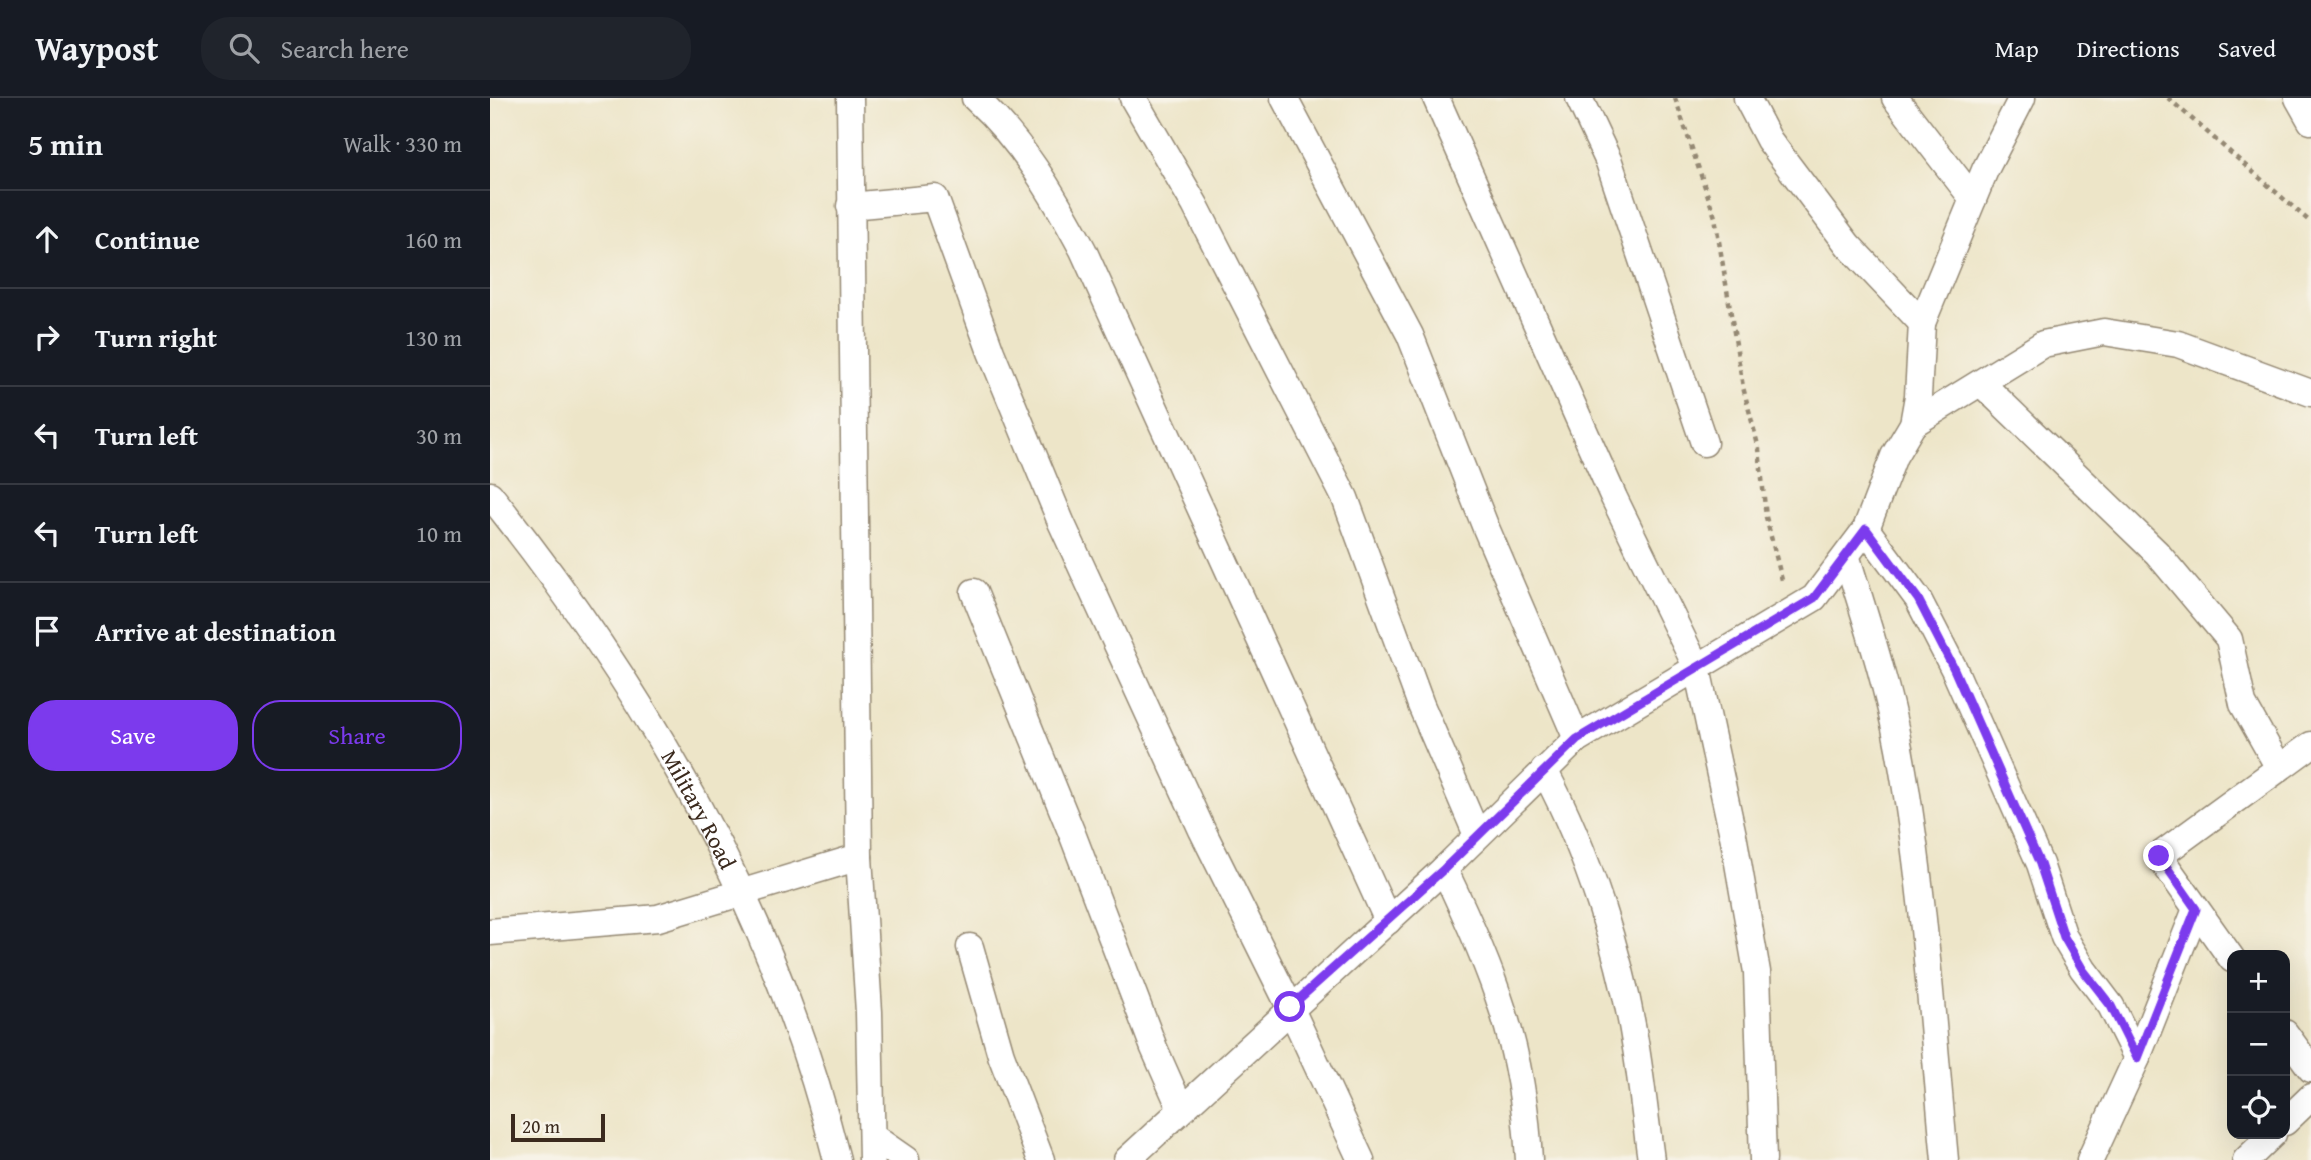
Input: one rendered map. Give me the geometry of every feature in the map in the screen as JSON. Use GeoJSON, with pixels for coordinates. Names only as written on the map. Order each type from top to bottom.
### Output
{"type":"FeatureCollection","features":[{"type":"Feature","properties":{"kind":"street"},"geometry":{"type":"LineString","coordinates":[[850,98],[859,857],[872,1149],[906,1160]]}},
{"type":"Feature","properties":{"kind":"street"},"geometry":{"type":"LineString","coordinates":[[975,98],[1002,123],[1052,191],[1083,250],[1388,921]]}},
{"type":"Feature","properties":{"kind":"street"},"geometry":{"type":"LineString","coordinates":[[1133,98],[1195,205],[1345,498],[1421,705],[1478,835]]}},
{"type":"Feature","properties":{"kind":"street"},"geometry":{"type":"LineString","coordinates":[[1284,98],[1410,335],[1486,528],[1577,739]]}},
{"type":"Feature","properties":{"kind":"street"},"geometry":{"type":"LineString","coordinates":[[1436,98],[1614,498],[1697,668],[1734,841],[1757,972],[1763,1160]]}},
{"type":"Feature","properties":{"kind":"street"},"geometry":{"type":"LineString","coordinates":[[1579,98],[1609,162],[1704,443]]}},
{"type":"Feature","properties":{"kind":"street"},"geometry":{"type":"LineString","coordinates":[[1746,98],[1769,140],[1848,245],[1922,323]]}},
{"type":"Feature","properties":{"kind":"street"},"geometry":{"type":"LineString","coordinates":[[1895,98],[1973,199]]}},
{"type":"Feature","properties":{"kind":"street"},"geometry":{"type":"LineString","coordinates":[[1126,1160],[1290,1007],[1444,869],[1577,739],[1814,598],[1847,558],[1866,529],[1894,456],[1913,424],[1918,396],[1922,323],[1973,199],[2022,98]]}},
{"type":"Feature","properties":{"kind":"street"},"geometry":{"type":"LineString","coordinates":[[2298,98],[2311,121]]}},
{"type":"Feature","properties":{"kind":"street"},"geometry":{"type":"LineString","coordinates":[[850,206],[935,198],[991,352],[1061,522],[1202,830],[1290,1007],[1320,1077],[1361,1160]]}},
{"type":"Feature","properties":{"kind":"street"},"geometry":{"type":"LineString","coordinates":[[1913,424],[2043,344],[2104,332],[2178,344],[2311,393]]}},
{"type":"Feature","properties":{"kind":"street"},"geometry":{"type":"LineString","coordinates":[[1981,383],[2157,553],[2229,639],[2244,704],[2278,766]]}},
{"type":"Feature","properties":{"kind":"street","name":"Military Road"},"geometry":{"type":"LineString","coordinates":[[490,495],[600,641],[680,772],[742,894],[821,1095],[837,1160]]}},
{"type":"Feature","properties":{"kind":"street"},"geometry":{"type":"LineString","coordinates":[[1866,529],[1918,599],[1942,645],[2040,864],[2064,937],[2083,970],[2111,1006],[2137,1058]]}},
{"type":"Feature","properties":{"kind":"street"},"geometry":{"type":"LineString","coordinates":[[1847,558],[1872,639],[1898,746],[1915,853],[1945,1160]]}},
{"type":"Feature","properties":{"kind":"street"},"geometry":{"type":"LineString","coordinates":[[974,592],[1181,1110]]}},
{"type":"Feature","properties":{"kind":"street"},"geometry":{"type":"LineString","coordinates":[[2227,952],[2159,856],[2278,766],[2311,745]]}},
{"type":"Feature","properties":{"kind":"street"},"geometry":{"type":"LineString","coordinates":[[1544,770],[1566,813],[1587,864],[1620,976],[1636,1046],[1651,1160]]}},
{"type":"Feature","properties":{"kind":"street"},"geometry":{"type":"LineString","coordinates":[[490,932],[658,918],[859,857]]}},
{"type":"Feature","properties":{"kind":"street"},"geometry":{"type":"LineString","coordinates":[[1444,869],[1484,953],[1506,1014],[1519,1070],[1529,1160]]}},
{"type":"Feature","properties":{"kind":"street"},"geometry":{"type":"LineString","coordinates":[[2090,1160],[2137,1058],[2196,909]]}},
{"type":"Feature","properties":{"kind":"street"},"geometry":{"type":"LineString","coordinates":[[970,947],[1001,1055],[1041,1160]]}},
{"type":"Feature","properties":{"kind":"street"},"geometry":{"type":"LineString","coordinates":[[2290,1039],[2311,1069]]}},
{"type":"Feature","properties":{"kind":"street"},"geometry":{"type":"LineString","coordinates":[[2290,1117],[2311,1097]]}},
{"type":"Feature","properties":{"kind":"street"},"geometry":{"type":"LineString","coordinates":[[2246,1160],[2268,1139]]}},
{"type":"Feature","properties":{"kind":"path"},"geometry":{"type":"LineString","coordinates":[[1675,98],[1715,217],[1744,387],[1759,449],[1766,517],[1790,612]]}},
{"type":"Feature","properties":{"kind":"path"},"geometry":{"type":"LineString","coordinates":[[2168,98],[2308,220],[2311,218]]}},
{"type":"Feature","properties":{"kind":"route"},"geometry":{"type":"LineString","coordinates":[[1290,1007],[1444,869],[1577,739],[1814,598],[1847,558],[1866,529],[1918,599],[1954,669],[2040,864],[2064,937],[2083,970],[2111,1006],[2137,1058],[2196,909],[2159,856]]}}]}
